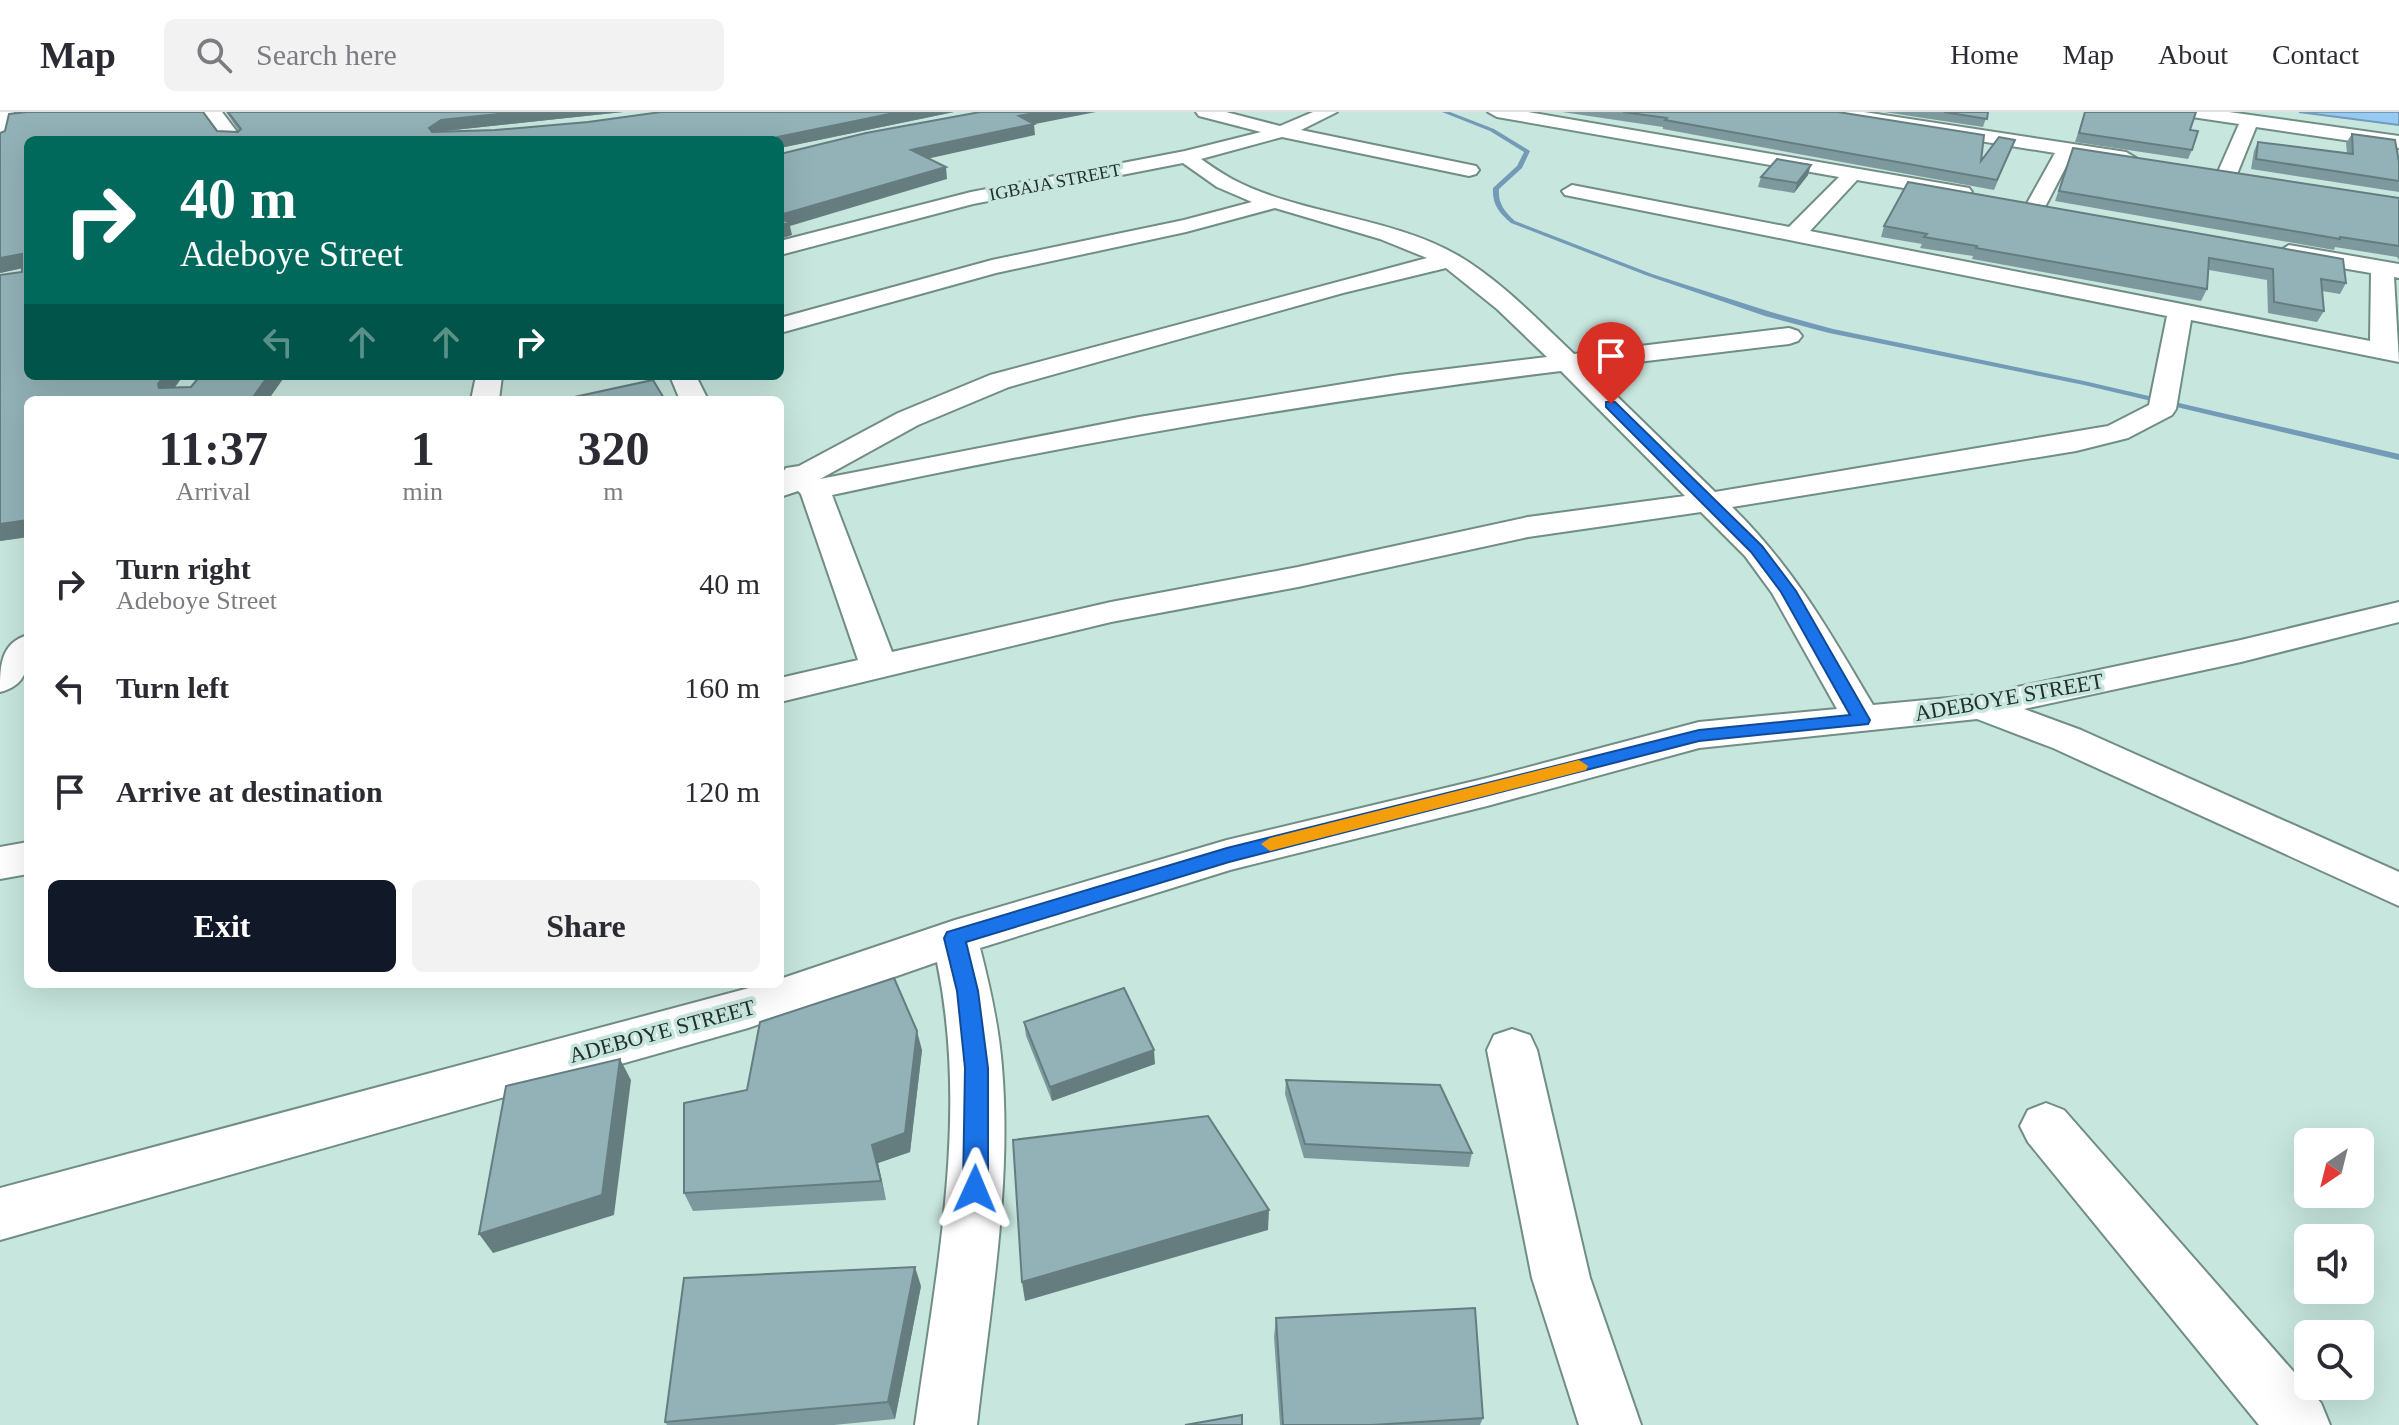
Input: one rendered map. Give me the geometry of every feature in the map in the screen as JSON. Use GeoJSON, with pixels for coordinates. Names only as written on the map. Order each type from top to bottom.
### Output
{"type":"FeatureCollection","features":[{"type":"Feature","properties":{"kind":"street"},"geometry":{"type":"LineString","coordinates":[[213,112],[231,136]]}},
{"type":"Feature","properties":{"kind":"street"},"geometry":{"type":"LineString","coordinates":[[1205,112],[1282,132],[1469,170]]}},
{"type":"Feature","properties":{"kind":"street","name":"IGBAJA STREET"},"geometry":{"type":"LineString","coordinates":[[784,247],[971,198],[1186,157],[1282,132],[1328,112]]}},
{"type":"Feature","properties":{"kind":"street"},"geometry":{"type":"LineString","coordinates":[[1497,112],[1975,194]]}},
{"type":"Feature","properties":{"kind":"street"},"geometry":{"type":"LineString","coordinates":[[1830,112],[2139,160]]}},
{"type":"Feature","properties":{"kind":"street"},"geometry":{"type":"LineString","coordinates":[[2192,112],[2399,142]]}},
{"type":"Feature","properties":{"kind":"street"},"geometry":{"type":"LineString","coordinates":[[0,140],[9,116]]}},
{"type":"Feature","properties":{"kind":"street"},"geometry":{"type":"LineString","coordinates":[[1634,135],[1655,120]]}},
{"type":"Feature","properties":{"kind":"street"},"geometry":{"type":"LineString","coordinates":[[2228,174],[2250,120]]}},
{"type":"Feature","properties":{"kind":"street"},"geometry":{"type":"LineString","coordinates":[[2036,205],[2066,149]]}},
{"type":"Feature","properties":{"kind":"street"},"geometry":{"type":"LineString","coordinates":[[1186,157],[1224,183],[1275,202],[1388,234],[1450,260],[1506,304],[1756,549],[1788,591],[1862,720]]}},
{"type":"Feature","properties":{"kind":"street"},"geometry":{"type":"LineString","coordinates":[[1795,234],[1853,173]]}},
{"type":"Feature","properties":{"kind":"street"},"geometry":{"type":"LineString","coordinates":[[1572,191],[2391,352],[2390,270],[2265,247]]}},
{"type":"Feature","properties":{"kind":"street"},"geometry":{"type":"LineString","coordinates":[[784,325],[992,267],[1186,226],[1275,202]]}},
{"type":"Feature","properties":{"kind":"street"},"geometry":{"type":"LineString","coordinates":[[794,480],[895,425],[952,399],[1035,368],[1141,342],[1312,292],[1450,260]]}},
{"type":"Feature","properties":{"kind":"street"},"geometry":{"type":"LineString","coordinates":[[784,689],[1111,612],[1298,577],[1528,527],[1708,502],[2076,442],[2118,432],[2163,402],[2180,312]]}},
{"type":"Feature","properties":{"kind":"street"},"geometry":{"type":"LineString","coordinates":[[794,480],[977,455],[1399,383],[1789,336]]}},
{"type":"Feature","properties":{"kind":"street"},"geometry":{"type":"LineString","coordinates":[[794,480],[879,667]]}},
{"type":"Feature","properties":{"kind":"street","name":"ADEBOYE STREET"},"geometry":{"type":"LineString","coordinates":[[0,1214],[748,1009],[955,938],[1227,855],[1699,735],[1980,707],[2241,651],[2399,612]]}},
{"type":"Feature","properties":{"kind":"street"},"geometry":{"type":"LineString","coordinates":[[0,681],[24,651]]}},
{"type":"Feature","properties":{"kind":"street"},"geometry":{"type":"LineString","coordinates":[[1980,707],[2067,739],[2399,890]]}},
{"type":"Feature","properties":{"kind":"street"},"geometry":{"type":"LineString","coordinates":[[0,863],[24,859]]}},
{"type":"Feature","properties":{"kind":"street"},"geometry":{"type":"LineString","coordinates":[[946,1425],[975,1189],[977,1068],[967,991],[955,938]]}},
{"type":"Feature","properties":{"kind":"street"},"geometry":{"type":"LineString","coordinates":[[1512,1050],[1561,1278],[1610,1425]]}},
{"type":"Feature","properties":{"kind":"street"},"geometry":{"type":"LineString","coordinates":[[2046,1126],[2299,1425]]}},
{"type":"Feature","properties":{"kind":"water"},"geometry":{"type":"Polygon","coordinates":[[[2299,112],[2399,112],[2399,125],[2299,112]]]}},
{"type":"Feature","properties":{"kind":"building"},"geometry":{"type":"Polygon","coordinates":[[[203,112],[217,131],[238,132],[241,129],[228,112],[517,112],[441,120],[429,128],[432,132],[588,122],[661,112],[899,112],[782,136],[24,136],[24,380],[161,380],[159,388],[191,387],[197,380],[265,380],[254,396],[24,396],[24,521],[0,524],[0,275],[22,272],[22,254],[0,258],[0,133],[5,131],[9,114],[203,112]]]}},
{"type":"Feature","properties":{"kind":"building"},"geometry":{"type":"Polygon","coordinates":[[[980,112],[1039,112],[1019,116],[1034,124],[911,150],[946,167],[784,214],[784,153],[866,133],[980,112]]]}},
{"type":"Feature","properties":{"kind":"building"},"geometry":{"type":"Polygon","coordinates":[[[1623,112],[1838,112],[1984,135],[1981,161],[1999,137],[2015,140],[1997,180],[1623,112]]]}},
{"type":"Feature","properties":{"kind":"building"},"geometry":{"type":"Polygon","coordinates":[[[1944,112],[1988,112],[1987,119],[1944,112]]]}},
{"type":"Feature","properties":{"kind":"building"},"geometry":{"type":"Polygon","coordinates":[[[2085,112],[2196,112],[2190,130],[2198,131],[2192,150],[2079,133],[2085,112]]]}},
{"type":"Feature","properties":{"kind":"building"},"geometry":{"type":"Polygon","coordinates":[[[2352,134],[2395,140],[2399,181],[2256,159],[2258,142],[2353,154],[2352,134]]]}},
{"type":"Feature","properties":{"kind":"building"},"geometry":{"type":"Polygon","coordinates":[[[2073,148],[2399,198],[2399,246],[2340,239],[2059,191],[2073,148]]]}},
{"type":"Feature","properties":{"kind":"building"},"geometry":{"type":"Polygon","coordinates":[[[1777,159],[1811,165],[1797,183],[1761,177],[1777,159]]]}},
{"type":"Feature","properties":{"kind":"building"},"geometry":{"type":"Polygon","coordinates":[[[1908,182],[2343,259],[2346,283],[2321,279],[2324,311],[2274,302],[2273,269],[2209,258],[2207,289],[1976,248],[1884,226],[1908,182]]]}},
{"type":"Feature","properties":{"kind":"building"},"geometry":{"type":"Polygon","coordinates":[[[653,380],[663,396],[579,396],[653,380]]]}},
{"type":"Feature","properties":{"kind":"building"},"geometry":{"type":"Polygon","coordinates":[[[894,978],[917,1031],[905,1133],[872,1145],[881,1181],[684,1193],[684,1103],[747,1090],[760,1022],[894,978]]]}},
{"type":"Feature","properties":{"kind":"building"},"geometry":{"type":"Polygon","coordinates":[[[1124,988],[1154,1050],[1050,1087],[1024,1022],[1124,988]]]}},
{"type":"Feature","properties":{"kind":"building"},"geometry":{"type":"Polygon","coordinates":[[[620,1059],[602,1195],[479,1234],[506,1086],[620,1059]]]}},
{"type":"Feature","properties":{"kind":"building"},"geometry":{"type":"Polygon","coordinates":[[[1286,1080],[1440,1085],[1472,1153],[1305,1144],[1286,1080]]]}},
{"type":"Feature","properties":{"kind":"building"},"geometry":{"type":"Polygon","coordinates":[[[1208,1116],[1269,1210],[1022,1282],[1013,1140],[1208,1116]]]}},
{"type":"Feature","properties":{"kind":"building"},"geometry":{"type":"Polygon","coordinates":[[[915,1267],[888,1402],[665,1422],[684,1278],[915,1267]]]}},
{"type":"Feature","properties":{"kind":"building"},"geometry":{"type":"Polygon","coordinates":[[[1475,1308],[1483,1418],[1372,1425],[1283,1425],[1276,1318],[1475,1308]]]}},
{"type":"Feature","properties":{"kind":"building"},"geometry":{"type":"Polygon","coordinates":[[[1242,1415],[1242,1425],[1185,1425],[1242,1415]]]}},
{"type":"Feature","properties":{"kind":"waterway"},"geometry":{"type":"LineString","coordinates":[[1445,112],[1492,130],[1527,151],[1520,167],[1496,188],[1499,207],[1513,222],[1650,275],[1768,314],[1832,331],[2084,383],[2399,457]]}},
{"type":"Feature","properties":{"kind":"slow traffic"},"geometry":{"type":"LineString","coordinates":[[1270,844],[1487,792],[1579,766]]}},
{"type":"Feature","properties":{"kind":"route"},"geometry":{"type":"LineString","coordinates":[[975,1189],[977,1068],[967,991],[955,938],[1227,855],[1487,792],[1699,735],[1862,720],[1788,591],[1756,549],[1611,404]]}}]}
